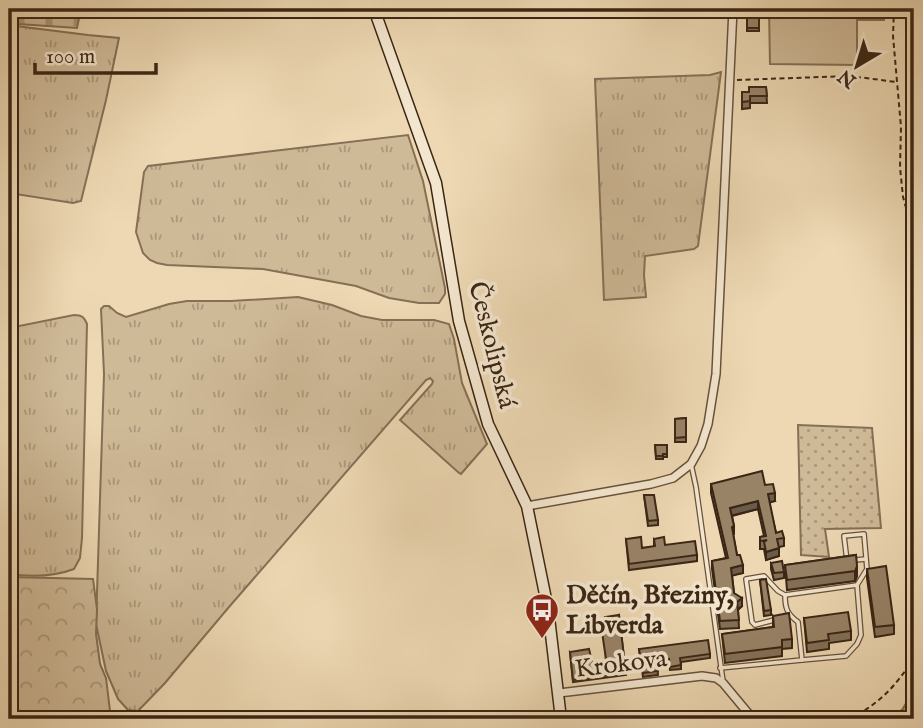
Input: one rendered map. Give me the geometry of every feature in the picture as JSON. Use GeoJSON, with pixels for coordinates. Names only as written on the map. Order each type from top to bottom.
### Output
{"type":"FeatureCollection","features":[{"type":"Feature","properties":{"kind":"main road","name":"Českolipská"},"geometry":{"type":"LineString","coordinates":[[374,9],[436,183],[459,321],[488,424],[527,506],[548,610],[561,719]]}},
{"type":"Feature","properties":{"kind":"street"},"geometry":{"type":"LineString","coordinates":[[527,506],[673,478],[691,464],[701,446],[708,424],[716,374],[733,9]]}},
{"type":"Feature","properties":{"kind":"street","name":"Krokova"},"geometry":{"type":"LineString","coordinates":[[559,693],[702,676],[716,678],[723,683]]}},
{"type":"Feature","properties":{"kind":"street"},"geometry":{"type":"LineString","coordinates":[[723,683],[753,719]]}},
{"type":"Feature","properties":{"kind":"lane"},"geometry":{"type":"LineString","coordinates":[[691,464],[723,683]]}},
{"type":"Feature","properties":{"kind":"lane"},"geometry":{"type":"LineString","coordinates":[[720,668],[846,656],[861,635],[857,585],[867,569],[864,534],[844,536],[847,561],[866,559]]}},
{"type":"Feature","properties":{"kind":"lane"},"geometry":{"type":"LineString","coordinates":[[778,619],[755,625],[752,622],[746,579],[764,576],[785,595],[857,585]]}},
{"type":"Feature","properties":{"kind":"lane"},"geometry":{"type":"LineString","coordinates":[[785,595],[785,607],[790,616],[798,622],[802,660]]}},
{"type":"Feature","properties":{"kind":"path"},"geometry":{"type":"LineString","coordinates":[[894,9],[893,36],[901,127],[900,167],[903,197],[914,236]]}},
{"type":"Feature","properties":{"kind":"path"},"geometry":{"type":"LineString","coordinates":[[730,80],[850,76],[897,82]]}},
{"type":"Feature","properties":{"kind":"path"},"geometry":{"type":"LineString","coordinates":[[850,719],[880,701],[914,658]]}},
{"type":"Feature","properties":{"kind":"green space"},"geometry":{"type":"Polygon","coordinates":[[[17,9],[81,9],[77,28],[18,24],[17,9]]]}},
{"type":"Feature","properties":{"kind":"green space"},"geometry":{"type":"Polygon","coordinates":[[[769,9],[857,9],[857,65],[770,64],[769,9]]]}},
{"type":"Feature","properties":{"kind":"green space"},"geometry":{"type":"Polygon","coordinates":[[[859,9],[884,9],[884,20],[859,20],[859,9]]]}},
{"type":"Feature","properties":{"kind":"green space"},"geometry":{"type":"Polygon","coordinates":[[[16,26],[119,38],[81,201],[73,203],[9,193],[9,34],[16,26]]]}},
{"type":"Feature","properties":{"kind":"green space"},"geometry":{"type":"Polygon","coordinates":[[[721,72],[698,246],[694,249],[645,256],[646,297],[604,300],[595,79],[710,75],[721,72]]]}},
{"type":"Feature","properties":{"kind":"green space"},"geometry":{"type":"Polygon","coordinates":[[[408,135],[423,181],[445,288],[445,294],[439,303],[389,298],[356,286],[263,269],[167,265],[150,260],[143,253],[136,232],[144,172],[148,166],[408,135]]]}},
{"type":"Feature","properties":{"kind":"green space"},"geometry":{"type":"Polygon","coordinates":[[[298,297],[382,320],[434,320],[449,324],[462,383],[487,444],[461,474],[400,420],[432,384],[430,378],[426,380],[165,683],[138,711],[128,710],[118,699],[106,671],[96,624],[104,374],[101,309],[109,306],[126,317],[187,301],[298,297]]]}},
{"type":"Feature","properties":{"kind":"green space"},"geometry":{"type":"Polygon","coordinates":[[[74,315],[82,317],[87,324],[80,558],[74,569],[58,574],[9,574],[9,328],[74,315]]]}},
{"type":"Feature","properties":{"kind":"green space"},"geometry":{"type":"Polygon","coordinates":[[[798,425],[872,428],[881,528],[825,529],[829,557],[801,555],[798,425]]]}},
{"type":"Feature","properties":{"kind":"green space"},"geometry":{"type":"Polygon","coordinates":[[[9,577],[93,579],[97,609],[96,634],[100,664],[106,678],[111,719],[9,719],[9,577]]]}},
{"type":"Feature","properties":{"kind":"shaded area"},"geometry":{"type":"Polygon","coordinates":[[[914,11],[914,155],[909,49],[914,11]]]}},
{"type":"Feature","properties":{"kind":"shaded area"},"geometry":{"type":"Polygon","coordinates":[[[914,690],[914,716],[910,719],[885,719],[902,710],[914,690]]]}},
{"type":"Feature","properties":{"kind":"building"},"geometry":{"type":"Polygon","coordinates":[[[747,9],[759,9],[759,28],[747,28],[747,9]]]}},
{"type":"Feature","properties":{"kind":"building"},"geometry":{"type":"Polygon","coordinates":[[[749,87],[766,87],[767,96],[750,96],[750,101],[742,102],[742,92],[749,92],[749,87]]]}},
{"type":"Feature","properties":{"kind":"building"},"geometry":{"type":"Polygon","coordinates":[[[686,418],[686,437],[675,438],[675,419],[686,418]]]}},
{"type":"Feature","properties":{"kind":"building"},"geometry":{"type":"Polygon","coordinates":[[[655,445],[667,445],[667,454],[656,456],[655,445]]]}},
{"type":"Feature","properties":{"kind":"building"},"geometry":{"type":"Polygon","coordinates":[[[762,471],[765,485],[773,484],[775,493],[768,494],[776,533],[782,531],[784,538],[777,539],[779,548],[766,552],[764,542],[767,540],[760,541],[760,537],[766,536],[758,501],[730,508],[737,555],[740,555],[743,565],[731,568],[734,593],[742,598],[737,602],[739,620],[720,621],[712,561],[728,558],[711,484],[762,471]]]}},
{"type":"Feature","properties":{"kind":"building"},"geometry":{"type":"Polygon","coordinates":[[[644,495],[654,495],[658,520],[648,521],[644,495]]]}},
{"type":"Feature","properties":{"kind":"building"},"geometry":{"type":"Polygon","coordinates":[[[641,537],[642,548],[655,546],[654,539],[664,537],[665,545],[695,541],[697,555],[629,564],[626,539],[641,537]]]}},
{"type":"Feature","properties":{"kind":"building"},"geometry":{"type":"Polygon","coordinates":[[[856,555],[855,571],[787,580],[785,565],[856,555]]]}},
{"type":"Feature","properties":{"kind":"building"},"geometry":{"type":"Polygon","coordinates":[[[782,561],[784,572],[774,573],[771,563],[782,561]]]}},
{"type":"Feature","properties":{"kind":"building"},"geometry":{"type":"Polygon","coordinates":[[[886,566],[894,625],[875,627],[867,569],[886,566]]]}},
{"type":"Feature","properties":{"kind":"building"},"geometry":{"type":"Polygon","coordinates":[[[766,579],[771,610],[764,611],[760,580],[766,579]]]}},
{"type":"Feature","properties":{"kind":"building"},"geometry":{"type":"Polygon","coordinates":[[[848,612],[851,631],[828,634],[829,640],[807,643],[804,618],[848,612]]]}},
{"type":"Feature","properties":{"kind":"building"},"geometry":{"type":"Polygon","coordinates":[[[789,613],[792,639],[782,640],[782,647],[725,654],[722,634],[774,627],[773,616],[789,613]]]}},
{"type":"Feature","properties":{"kind":"building"},"geometry":{"type":"Polygon","coordinates":[[[619,615],[626,673],[573,680],[570,652],[589,649],[593,666],[606,665],[601,625],[606,624],[605,617],[619,615]]]}},
{"type":"Feature","properties":{"kind":"building"},"geometry":{"type":"Polygon","coordinates":[[[708,640],[710,654],[680,658],[681,665],[670,667],[669,659],[657,661],[658,671],[643,673],[639,649],[708,640]]]}},
{"type":"Feature","properties":{"kind":"building"},"geometry":{"type":"Polygon","coordinates":[[[110,715],[121,715],[121,719],[110,719],[110,715]]]}},
{"type":"Feature","properties":{"kind":"place","name":"Děčín, Březiny, Libverda"},"geometry":{"type":"Point","coordinates":[542,640]}}]}
